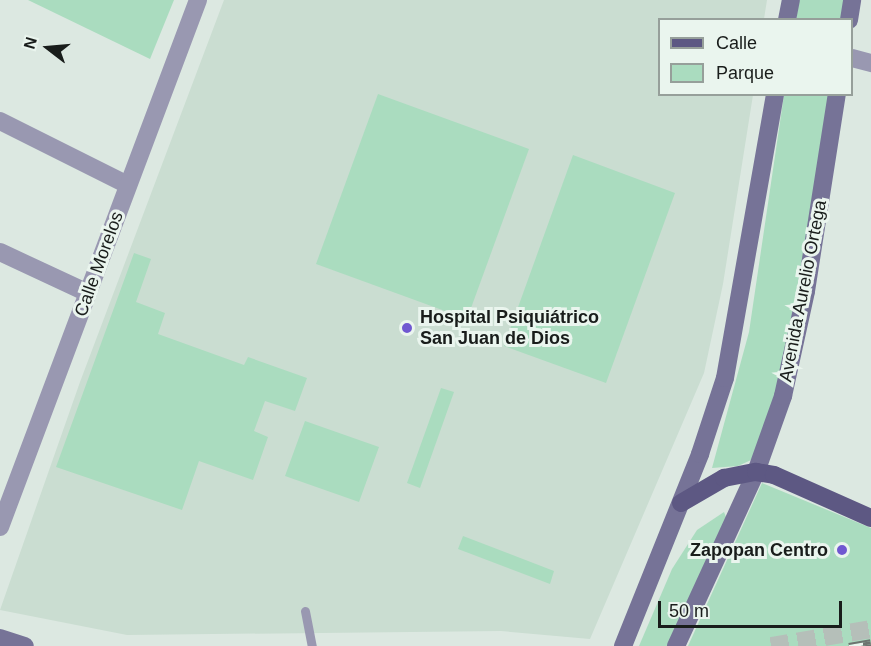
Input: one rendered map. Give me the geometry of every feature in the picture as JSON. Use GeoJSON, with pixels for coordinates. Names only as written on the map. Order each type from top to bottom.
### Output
{"type":"FeatureCollection","features":[{"type":"Feature","properties":{"kind":"main road"},"geometry":{"type":"LineString","coordinates":[[788,18],[791,0]]}},
{"type":"Feature","properties":{"kind":"main road"},"geometry":{"type":"LineString","coordinates":[[849,18],[852,0]]}},
{"type":"Feature","properties":{"kind":"main road"},"geometry":{"type":"LineString","coordinates":[[623,646],[681,503],[733,347],[775,96]]}},
{"type":"Feature","properties":{"kind":"main road","name":"Avenida Aurelio Ortega"},"geometry":{"type":"LineString","coordinates":[[676,646],[756,472],[794,350],[837,96]]}},
{"type":"Feature","properties":{"kind":"main road"},"geometry":{"type":"LineString","coordinates":[[681,503],[724,478],[756,472],[774,476],[871,518]]}},
{"type":"Feature","properties":{"kind":"main road"},"geometry":{"type":"LineString","coordinates":[[0,638],[25,646]]}},
{"type":"Feature","properties":{"kind":"street","name":"Calle Morelos"},"geometry":{"type":"LineString","coordinates":[[0,527],[4,504],[88,293],[198,0]]}},
{"type":"Feature","properties":{"kind":"street"},"geometry":{"type":"LineString","coordinates":[[853,58],[871,63]]}},
{"type":"Feature","properties":{"kind":"street"},"geometry":{"type":"LineString","coordinates":[[0,121],[128,186]]}},
{"type":"Feature","properties":{"kind":"street"},"geometry":{"type":"LineString","coordinates":[[0,252],[88,293]]}},
{"type":"Feature","properties":{"kind":"lane"},"geometry":{"type":"LineString","coordinates":[[305,611],[312,646]]}},
{"type":"Feature","properties":{"kind":"shaded area","name":"Hospital Psiquiátrico San Juan de Dios"},"geometry":{"type":"Polygon","coordinates":[[[224,0],[767,0],[764,18],[658,18],[658,96],[753,96],[723,284],[704,373],[590,639],[501,631],[127,635],[0,610],[80,382],[224,0]]]}},
{"type":"Feature","properties":{"kind":"green space"},"geometry":{"type":"Polygon","coordinates":[[[28,0],[174,0],[150,59],[28,0]]]}},
{"type":"Feature","properties":{"kind":"green space"},"geometry":{"type":"Polygon","coordinates":[[[799,0],[846,0],[843,18],[796,18],[799,0]]]}},
{"type":"Feature","properties":{"kind":"green space"},"geometry":{"type":"Polygon","coordinates":[[[378,94],[529,149],[467,319],[316,264],[378,94]]]}},
{"type":"Feature","properties":{"kind":"green space"},"geometry":{"type":"Polygon","coordinates":[[[784,96],[832,96],[790,338],[760,456],[738,466],[712,468],[749,332],[784,96]]]}},
{"type":"Feature","properties":{"kind":"green space"},"geometry":{"type":"Polygon","coordinates":[[[573,155],[675,193],[606,383],[504,346],[573,155]]]}},
{"type":"Feature","properties":{"kind":"green space"},"geometry":{"type":"Polygon","coordinates":[[[134,253],[151,259],[136,302],[165,313],[158,334],[244,365],[248,357],[307,378],[295,411],[265,401],[254,431],[268,437],[253,480],[199,461],[182,510],[56,467],[134,253]]]}},
{"type":"Feature","properties":{"kind":"green space"},"geometry":{"type":"Polygon","coordinates":[[[441,388],[454,392],[420,488],[407,483],[441,388]]]}},
{"type":"Feature","properties":{"kind":"green space"},"geometry":{"type":"Polygon","coordinates":[[[305,421],[379,447],[359,502],[285,476],[305,421]]]}},
{"type":"Feature","properties":{"kind":"green space"},"geometry":{"type":"Polygon","coordinates":[[[762,483],[871,528],[871,646],[688,646],[762,483]]]}},
{"type":"Feature","properties":{"kind":"green space"},"geometry":{"type":"Polygon","coordinates":[[[724,512],[726,517],[667,646],[639,646],[672,569],[697,530],[724,512]]]}},
{"type":"Feature","properties":{"kind":"green space"},"geometry":{"type":"Polygon","coordinates":[[[463,536],[554,571],[550,584],[458,549],[463,536]]]}},
{"type":"Feature","properties":{"kind":"tunnel"},"geometry":{"type":"LineString","coordinates":[[771,646],[871,629]]}},
{"type":"Feature","properties":{"kind":"railway"},"geometry":{"type":"LineString","coordinates":[[849,646],[871,642]]}},
{"type":"Feature","properties":{"kind":"place","name":"Hospital Psiquiátrico San Juan de Dios"},"geometry":{"type":"Point","coordinates":[407,328]}},
{"type":"Feature","properties":{"kind":"place","name":"Zapopan Centro"},"geometry":{"type":"Point","coordinates":[842,550]}}]}
